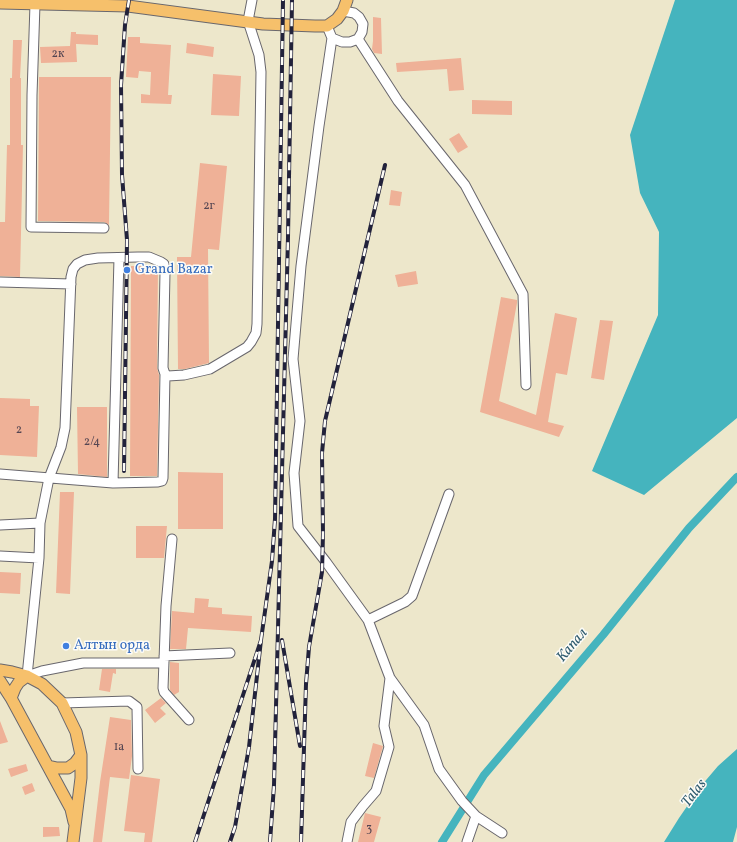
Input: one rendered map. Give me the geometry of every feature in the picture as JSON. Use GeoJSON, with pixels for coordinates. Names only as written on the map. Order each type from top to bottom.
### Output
{"type":"FeatureCollection","features":[{"type":"Feature","properties":{"kind":"main road"},"geometry":{"type":"LineString","coordinates":[[0,3],[128,6],[269,24],[327,26],[337,19],[343,11],[347,0]]}},
{"type":"Feature","properties":{"kind":"main road"},"geometry":{"type":"LineString","coordinates":[[0,670],[27,676],[42,684],[62,703],[76,732],[81,754],[82,778],[74,839]]}},
{"type":"Feature","properties":{"kind":"main road"},"geometry":{"type":"LineString","coordinates":[[11,698],[15,688],[27,676]]}},
{"type":"Feature","properties":{"kind":"main road"},"geometry":{"type":"LineString","coordinates":[[0,681],[11,698],[70,809],[74,821],[74,839]]}},
{"type":"Feature","properties":{"kind":"main road"},"geometry":{"type":"LineString","coordinates":[[48,766],[68,768],[75,764],[81,754]]}},
{"type":"Feature","properties":{"kind":"street"},"geometry":{"type":"LineString","coordinates":[[165,374],[174,376],[184,375],[210,369],[247,347],[256,333],[258,324],[261,72],[259,55],[248,21],[252,0]]}},
{"type":"Feature","properties":{"kind":"street"},"geometry":{"type":"LineString","coordinates":[[35,4],[32,95],[31,227],[104,228]]}},
{"type":"Feature","properties":{"kind":"street"},"geometry":{"type":"LineString","coordinates":[[332,38],[342,42],[350,42],[358,39],[362,32],[363,24],[360,17],[354,13],[343,11]]}},
{"type":"Feature","properties":{"kind":"street"},"geometry":{"type":"LineString","coordinates":[[327,26],[332,38],[301,266],[293,359],[300,421],[294,473],[298,526],[368,620],[390,678],[424,725],[439,769],[462,801],[476,816],[502,833]]}},
{"type":"Feature","properties":{"kind":"street"},"geometry":{"type":"LineString","coordinates":[[358,39],[398,101],[465,185],[522,294],[526,385]]}},
{"type":"Feature","properties":{"kind":"street"},"geometry":{"type":"LineString","coordinates":[[0,474],[49,478],[112,483],[162,481],[165,374],[163,368],[164,264],[157,259],[149,257],[98,258],[85,260],[77,264],[73,269],[71,284],[65,428],[61,448],[49,478],[40,523],[39,558],[27,676],[42,671],[83,663],[164,659],[230,653]]}},
{"type":"Feature","properties":{"kind":"street"},"geometry":{"type":"LineString","coordinates":[[112,483],[119,258]]}},
{"type":"Feature","properties":{"kind":"street"},"geometry":{"type":"LineString","coordinates":[[0,282],[71,284]]}},
{"type":"Feature","properties":{"kind":"street"},"geometry":{"type":"LineString","coordinates":[[368,620],[404,602],[412,596],[449,494]]}},
{"type":"Feature","properties":{"kind":"street"},"geometry":{"type":"LineString","coordinates":[[0,525],[40,523]]}},
{"type":"Feature","properties":{"kind":"street"},"geometry":{"type":"LineString","coordinates":[[172,539],[166,606],[163,688],[164,692],[189,720]]}},
{"type":"Feature","properties":{"kind":"street"},"geometry":{"type":"LineString","coordinates":[[0,556],[39,558]]}},
{"type":"Feature","properties":{"kind":"street"},"geometry":{"type":"LineString","coordinates":[[346,842],[351,822],[362,806],[376,791],[389,747],[384,726],[390,678]]}},
{"type":"Feature","properties":{"kind":"street"},"geometry":{"type":"LineString","coordinates":[[62,703],[128,701],[137,707],[138,769]]}},
{"type":"Feature","properties":{"kind":"street"},"geometry":{"type":"LineString","coordinates":[[467,842],[476,816]]}},
{"type":"Feature","properties":{"kind":"water"},"geometry":{"type":"Polygon","coordinates":[[[675,0],[737,0],[737,418],[644,495],[592,471],[658,315],[659,232],[640,193],[630,135],[675,0]]]}},
{"type":"Feature","properties":{"kind":"water"},"geometry":{"type":"Polygon","coordinates":[[[737,749],[737,827],[733,842],[664,842],[701,786],[718,766],[737,749]]]}},
{"type":"Feature","properties":{"kind":"building"},"geometry":{"type":"Polygon","coordinates":[[[373,17],[381,18],[382,54],[374,53],[372,49],[373,17]]]}},
{"type":"Feature","properties":{"kind":"building"},"geometry":{"type":"Polygon","coordinates":[[[71,32],[76,32],[76,34],[98,35],[98,45],[76,44],[77,62],[41,63],[40,47],[70,46],[71,32]]]}},
{"type":"Feature","properties":{"kind":"building"},"geometry":{"type":"Polygon","coordinates":[[[128,37],[140,37],[140,43],[171,45],[168,95],[172,95],[171,104],[141,103],[141,94],[150,95],[151,72],[139,71],[138,78],[126,77],[128,37]]]}},
{"type":"Feature","properties":{"kind":"building"},"geometry":{"type":"Polygon","coordinates":[[[13,40],[22,40],[20,78],[21,145],[23,145],[20,277],[0,276],[0,222],[5,222],[7,145],[10,145],[10,78],[12,78],[13,40]]]}},
{"type":"Feature","properties":{"kind":"building"},"geometry":{"type":"Polygon","coordinates":[[[187,43],[214,47],[213,57],[186,53],[187,43]]]}},
{"type":"Feature","properties":{"kind":"building"},"geometry":{"type":"Polygon","coordinates":[[[461,58],[464,90],[449,91],[447,69],[397,72],[396,63],[461,58]]]}},
{"type":"Feature","properties":{"kind":"building"},"geometry":{"type":"Polygon","coordinates":[[[213,74],[241,76],[239,116],[211,115],[213,74]]]}},
{"type":"Feature","properties":{"kind":"building"},"geometry":{"type":"Polygon","coordinates":[[[39,77],[111,77],[109,225],[104,222],[38,221],[39,77]]]}},
{"type":"Feature","properties":{"kind":"building"},"geometry":{"type":"Polygon","coordinates":[[[472,100],[512,101],[512,115],[472,114],[472,100]]]}},
{"type":"Feature","properties":{"kind":"building"},"geometry":{"type":"Polygon","coordinates":[[[459,133],[468,147],[458,153],[449,139],[459,133]]]}},
{"type":"Feature","properties":{"kind":"building"},"geometry":{"type":"Polygon","coordinates":[[[200,163],[227,166],[219,250],[208,249],[209,363],[185,369],[178,369],[177,257],[191,257],[200,163]]]}},
{"type":"Feature","properties":{"kind":"building"},"geometry":{"type":"Polygon","coordinates":[[[391,190],[402,192],[400,206],[389,205],[391,190]]]}},
{"type":"Feature","properties":{"kind":"building"},"geometry":{"type":"Polygon","coordinates":[[[131,266],[158,267],[157,368],[159,375],[157,476],[130,476],[131,266]]]}},
{"type":"Feature","properties":{"kind":"building"},"geometry":{"type":"Polygon","coordinates":[[[416,271],[418,284],[398,287],[395,275],[416,271]]]}},
{"type":"Feature","properties":{"kind":"building"},"geometry":{"type":"Polygon","coordinates":[[[501,297],[517,300],[517,303],[499,401],[536,415],[555,313],[577,318],[567,375],[556,373],[548,422],[564,426],[559,437],[480,412],[501,297]]]}},
{"type":"Feature","properties":{"kind":"building"},"geometry":{"type":"Polygon","coordinates":[[[600,320],[613,321],[604,380],[591,378],[600,320]]]}},
{"type":"Feature","properties":{"kind":"building"},"geometry":{"type":"Polygon","coordinates":[[[0,398],[30,399],[30,406],[39,406],[37,457],[0,455],[0,398]]]}},
{"type":"Feature","properties":{"kind":"building"},"geometry":{"type":"Polygon","coordinates":[[[77,407],[107,407],[107,477],[78,474],[77,407]]]}},
{"type":"Feature","properties":{"kind":"building"},"geometry":{"type":"Polygon","coordinates":[[[178,472],[223,473],[223,529],[178,529],[178,472]]]}},
{"type":"Feature","properties":{"kind":"building"},"geometry":{"type":"Polygon","coordinates":[[[60,492],[74,492],[70,594],[56,593],[60,492]]]}},
{"type":"Feature","properties":{"kind":"building"},"geometry":{"type":"Polygon","coordinates":[[[136,526],[167,526],[164,558],[136,558],[136,526]]]}},
{"type":"Feature","properties":{"kind":"building"},"geometry":{"type":"Polygon","coordinates":[[[0,572],[21,573],[20,594],[0,593],[0,572]]]}},
{"type":"Feature","properties":{"kind":"building"},"geometry":{"type":"Polygon","coordinates":[[[195,598],[209,599],[208,607],[222,608],[222,614],[252,616],[251,632],[188,628],[186,649],[170,649],[172,611],[194,613],[195,598]]]}},
{"type":"Feature","properties":{"kind":"building"},"geometry":{"type":"Polygon","coordinates":[[[170,662],[179,663],[179,692],[174,695],[170,690],[170,662]]]}},
{"type":"Feature","properties":{"kind":"building"},"geometry":{"type":"Polygon","coordinates":[[[102,669],[116,669],[116,674],[113,673],[110,692],[99,690],[102,669]]]}},
{"type":"Feature","properties":{"kind":"building"},"geometry":{"type":"Polygon","coordinates":[[[161,698],[166,703],[160,708],[166,714],[155,723],[145,710],[161,698]]]}},
{"type":"Feature","properties":{"kind":"building"},"geometry":{"type":"Polygon","coordinates":[[[110,717],[131,720],[132,756],[129,779],[110,777],[102,842],[93,842],[100,782],[110,717]]]}},
{"type":"Feature","properties":{"kind":"building"},"geometry":{"type":"Polygon","coordinates":[[[0,721],[8,742],[0,744],[0,721]]]}},
{"type":"Feature","properties":{"kind":"building"},"geometry":{"type":"Polygon","coordinates":[[[373,743],[383,746],[374,778],[365,776],[373,743]]]}},
{"type":"Feature","properties":{"kind":"building"},"geometry":{"type":"Polygon","coordinates":[[[26,764],[28,771],[11,777],[8,769],[26,764]]]}},
{"type":"Feature","properties":{"kind":"building"},"geometry":{"type":"Polygon","coordinates":[[[131,775],[160,779],[152,842],[144,842],[145,833],[124,831],[131,775]]]}},
{"type":"Feature","properties":{"kind":"building"},"geometry":{"type":"Polygon","coordinates":[[[32,783],[35,791],[25,795],[22,787],[32,783]]]}},
{"type":"Feature","properties":{"kind":"building"},"geometry":{"type":"Polygon","coordinates":[[[365,813],[381,817],[374,842],[358,842],[365,813]]]}},
{"type":"Feature","properties":{"kind":"building"},"geometry":{"type":"Polygon","coordinates":[[[43,827],[59,827],[60,836],[43,837],[43,827]]]}},
{"type":"Feature","properties":{"kind":"waterway","name":"Капал"},"geometry":{"type":"LineString","coordinates":[[442,842],[484,775],[603,635],[689,528],[737,477]]}},
{"type":"Feature","properties":{"kind":"railway"},"geometry":{"type":"LineString","coordinates":[[124,471],[127,240],[122,175],[121,85],[125,25],[129,0]]}},
{"type":"Feature","properties":{"kind":"railway"},"geometry":{"type":"LineString","coordinates":[[261,640],[272,561],[275,519],[283,0]]}},
{"type":"Feature","properties":{"kind":"railway"},"geometry":{"type":"LineString","coordinates":[[270,842],[274,785],[288,237],[292,0]]}},
{"type":"Feature","properties":{"kind":"railway"},"geometry":{"type":"LineString","coordinates":[[301,842],[306,684],[309,647],[322,572],[322,453],[325,421],[385,165]]}},
{"type":"Feature","properties":{"kind":"railway"},"geometry":{"type":"LineString","coordinates":[[195,842],[261,640],[249,747],[235,827],[230,842]]}},
{"type":"Feature","properties":{"kind":"railway"},"geometry":{"type":"LineString","coordinates":[[282,640],[300,746]]}},
{"type":"Feature","properties":{"kind":"place","name":"Grand Bazar"},"geometry":{"type":"Point","coordinates":[127,270]}},
{"type":"Feature","properties":{"kind":"place","name":"Алтын орда"},"geometry":{"type":"Point","coordinates":[66,646]}},
{"type":"Feature","properties":{"kind":"water label","name":"Talas"},"geometry":{"type":"Point","coordinates":[695,794]}}]}
